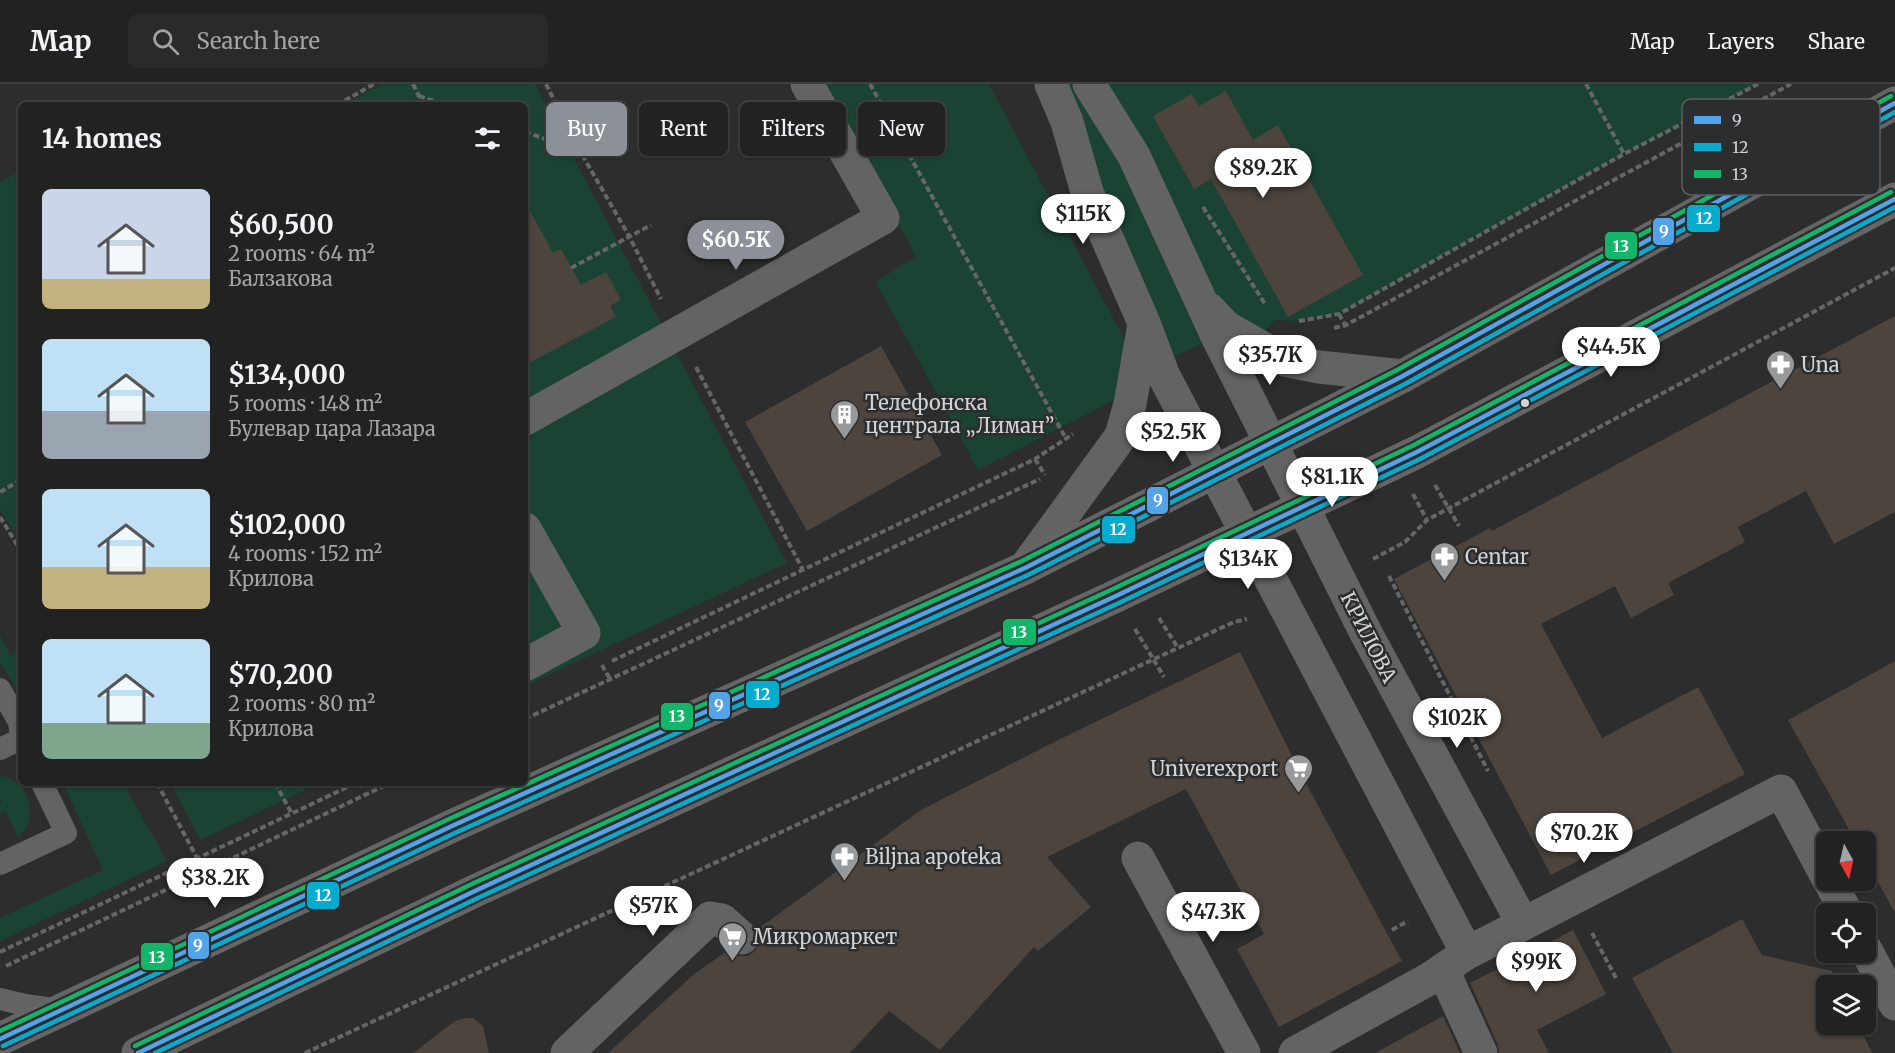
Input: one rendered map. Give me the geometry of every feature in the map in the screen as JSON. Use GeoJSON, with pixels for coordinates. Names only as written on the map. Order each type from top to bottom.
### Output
{"type":"FeatureCollection","features":[{"type":"Feature","properties":{"kind":"main road"},"geometry":{"type":"LineString","coordinates":[[1880,111],[1895,103]]}},
{"type":"Feature","properties":{"kind":"main road"},"geometry":{"type":"LineString","coordinates":[[0,1039],[463,821],[1026,568],[1403,376],[1729,195]]}},
{"type":"Feature","properties":{"kind":"main road"},"geometry":{"type":"LineString","coordinates":[[138,1053],[477,890],[1116,596],[1417,452],[1895,199]]}},
{"type":"Feature","properties":{"kind":"street"},"geometry":{"type":"LineString","coordinates":[[528,417],[883,218],[807,84]]}},
{"type":"Feature","properties":{"kind":"street"},"geometry":{"type":"LineString","coordinates":[[1051,84],[1067,122],[1087,192],[1168,384],[1295,623],[1455,961],[1481,1053]]}},
{"type":"Feature","properties":{"kind":"street","name":"КРИЛОВА"},"geometry":{"type":"LineString","coordinates":[[1089,84],[1134,156],[1225,353],[1366,633],[1523,924]]}},
{"type":"Feature","properties":{"kind":"street"},"geometry":{"type":"LineString","coordinates":[[1198,297],[1226,327],[1284,360],[1319,367],[1403,376]]}},
{"type":"Feature","properties":{"kind":"street"},"geometry":{"type":"LineString","coordinates":[[1026,568],[1121,436],[1130,404],[1144,323]]}},
{"type":"Feature","properties":{"kind":"street"},"geometry":{"type":"LineString","coordinates":[[528,534],[584,633],[528,663]]}},
{"type":"Feature","properties":{"kind":"street"},"geometry":{"type":"LineString","coordinates":[[1295,1053],[1429,980],[1455,961],[1523,924],[1781,791],[1816,857]]}},
{"type":"Feature","properties":{"kind":"street"},"geometry":{"type":"LineString","coordinates":[[1138,858],[1244,1053]]}},
{"type":"Feature","properties":{"kind":"street"},"geometry":{"type":"LineString","coordinates":[[567,1053],[710,918],[722,920],[742,939]]}},
{"type":"Feature","properties":{"kind":"street"},"geometry":{"type":"LineString","coordinates":[[1873,963],[1895,1004]]}},
{"type":"Feature","properties":{"kind":"lane"},"geometry":{"type":"LineString","coordinates":[[0,689],[18,720]]}},
{"type":"Feature","properties":{"kind":"lane"},"geometry":{"type":"LineString","coordinates":[[0,749],[18,740]]}},
{"type":"Feature","properties":{"kind":"lane"},"geometry":{"type":"LineString","coordinates":[[0,864],[66,832],[43,786]]}},
{"type":"Feature","properties":{"kind":"lane"},"geometry":{"type":"LineString","coordinates":[[0,999],[60,1010]]}},
{"type":"Feature","properties":{"kind":"path"},"geometry":{"type":"LineString","coordinates":[[342,102],[374,84]]}},
{"type":"Feature","properties":{"kind":"path"},"geometry":{"type":"LineString","coordinates":[[413,84],[420,96],[437,102]]}},
{"type":"Feature","properties":{"kind":"path"},"geometry":{"type":"LineString","coordinates":[[546,84],[555,102]]}},
{"type":"Feature","properties":{"kind":"path"},"geometry":{"type":"LineString","coordinates":[[593,671],[1035,459],[1065,437],[870,84]]}},
{"type":"Feature","properties":{"kind":"path"},"geometry":{"type":"LineString","coordinates":[[1586,84],[1624,154]]}},
{"type":"Feature","properties":{"kind":"path"},"geometry":{"type":"LineString","coordinates":[[1729,99],[1758,84]]}},
{"type":"Feature","properties":{"kind":"path"},"geometry":{"type":"LineString","coordinates":[[1763,99],[1791,84]]}},
{"type":"Feature","properties":{"kind":"path"},"geometry":{"type":"LineString","coordinates":[[417,102],[420,96]]}},
{"type":"Feature","properties":{"kind":"path"},"geometry":{"type":"LineString","coordinates":[[1292,321],[1339,314],[1682,124]]}},
{"type":"Feature","properties":{"kind":"path"},"geometry":{"type":"LineString","coordinates":[[1325,331],[1346,325],[1682,143]]}},
{"type":"Feature","properties":{"kind":"path"},"geometry":{"type":"LineString","coordinates":[[571,268],[651,225]]}},
{"type":"Feature","properties":{"kind":"path"},"geometry":{"type":"LineString","coordinates":[[1363,564],[1405,542],[1427,520],[1895,268]]}},
{"type":"Feature","properties":{"kind":"path"},"geometry":{"type":"LineString","coordinates":[[528,718],[1054,471]]}},
{"type":"Feature","properties":{"kind":"path"},"geometry":{"type":"LineString","coordinates":[[0,492],[18,482]]}},
{"type":"Feature","properties":{"kind":"path"},"geometry":{"type":"LineString","coordinates":[[0,517],[18,546]]}},
{"type":"Feature","properties":{"kind":"path"},"geometry":{"type":"LineString","coordinates":[[1389,576],[1488,772]]}},
{"type":"Feature","properties":{"kind":"path"},"geometry":{"type":"LineString","coordinates":[[305,1053],[1234,622],[1254,618]]}},
{"type":"Feature","properties":{"kind":"path"},"geometry":{"type":"LineString","coordinates":[[159,786],[197,858]]}},
{"type":"Feature","properties":{"kind":"path"},"geometry":{"type":"LineString","coordinates":[[277,786],[292,813]]}},
{"type":"Feature","properties":{"kind":"path"},"geometry":{"type":"LineString","coordinates":[[0,952],[350,786]]}},
{"type":"Feature","properties":{"kind":"path"},"geometry":{"type":"LineString","coordinates":[[0,969],[384,786]]}},
{"type":"Feature","properties":{"kind":"green space"},"geometry":{"type":"Polygon","coordinates":[[[381,84],[535,84],[546,105],[546,156],[573,156],[787,563],[528,685],[528,102],[350,102],[381,84]]]}},
{"type":"Feature","properties":{"kind":"green space"},"geometry":{"type":"Polygon","coordinates":[[[820,84],[989,84],[1128,346],[1125,372],[1114,400],[978,470],[876,282],[916,256],[860,156],[945,156],[945,102],[858,102],[858,152],[846,131],[846,102],[830,102],[820,84]]]}},
{"type":"Feature","properties":{"kind":"green space"},"geometry":{"type":"Polygon","coordinates":[[[1051,84],[1758,84],[1729,99],[1682,99],[1682,124],[1339,314],[1300,321],[1275,320],[1262,334],[1217,336],[1159,364],[1051,84]]]}},
{"type":"Feature","properties":{"kind":"green space"},"geometry":{"type":"Polygon","coordinates":[[[18,172],[18,539],[0,509],[0,182],[18,172]]]}},
{"type":"Feature","properties":{"kind":"green space"},"geometry":{"type":"Polygon","coordinates":[[[0,636],[12,657],[18,641],[18,693],[0,662],[0,636]]]}},
{"type":"Feature","properties":{"kind":"green space"},"geometry":{"type":"Polygon","coordinates":[[[0,776],[15,781],[26,794],[30,818],[18,838],[6,811],[0,813],[2,802],[0,776]]]}},
{"type":"Feature","properties":{"kind":"green space"},"geometry":{"type":"Polygon","coordinates":[[[64,786],[125,786],[167,861],[0,941],[0,918],[103,870],[64,786]]]}},
{"type":"Feature","properties":{"kind":"green space"},"geometry":{"type":"Polygon","coordinates":[[[173,786],[314,786],[200,840],[173,786]]]}},
{"type":"Feature","properties":{"kind":"building"},"geometry":{"type":"Polygon","coordinates":[[[1226,91],[1253,140],[1278,125],[1363,275],[1288,317],[1211,179],[1194,189],[1153,116],[1192,94],[1199,106],[1226,91]]]}},
{"type":"Feature","properties":{"kind":"building"},"geometry":{"type":"Polygon","coordinates":[[[528,207],[553,253],[561,249],[581,285],[606,272],[621,300],[610,306],[616,317],[528,363],[528,207]]]}},
{"type":"Feature","properties":{"kind":"building"},"geometry":{"type":"Polygon","coordinates":[[[1895,316],[1895,512],[1834,544],[1806,491],[1738,527],[1745,542],[1668,583],[1674,595],[1631,618],[1615,586],[1541,624],[1602,738],[1698,687],[1745,774],[1551,875],[1394,579],[1490,528],[1492,531],[1895,316]]]}},
{"type":"Feature","properties":{"kind":"building","name":"Телефонска централа „Лиман”"},"geometry":{"type":"Polygon","coordinates":[[[881,346],[942,455],[807,531],[745,422],[881,346]]]}},
{"type":"Feature","properties":{"kind":"building"},"geometry":{"type":"Polygon","coordinates":[[[1240,652],[1300,772],[1402,961],[1279,1027],[1237,949],[1264,934],[1186,789],[1047,857],[1091,907],[1038,951],[1034,947],[940,1050],[889,1011],[850,1053],[608,1053],[693,975],[728,950],[739,956],[748,956],[755,951],[760,941],[758,929],[921,810],[1058,740],[1240,652]]]}},
{"type":"Feature","properties":{"kind":"building"},"geometry":{"type":"Polygon","coordinates":[[[1895,661],[1895,913],[1876,878],[1876,831],[1850,831],[1788,720],[1895,661]]]}},
{"type":"Feature","properties":{"kind":"building"},"geometry":{"type":"Polygon","coordinates":[[[1742,919],[1762,955],[1832,971],[1834,975],[1816,975],[1816,1035],[1863,1035],[1872,1053],[1673,1053],[1632,978],[1742,919]]]}},
{"type":"Feature","properties":{"kind":"building"},"geometry":{"type":"Polygon","coordinates":[[[1573,930],[1606,994],[1537,1030],[1549,1053],[1499,1053],[1498,1045],[1470,983],[1573,930]]]}},
{"type":"Feature","properties":{"kind":"building"},"geometry":{"type":"Polygon","coordinates":[[[1443,1016],[1460,1053],[1375,1053],[1443,1016]]]}},
{"type":"Feature","properties":{"kind":"building"},"geometry":{"type":"Polygon","coordinates":[[[473,1018],[483,1026],[489,1053],[413,1053],[455,1021],[473,1018]]]}},
{"type":"Feature","properties":{"kind":"transit line","name":"13"},"geometry":{"type":"LineString","coordinates":[[1880,102],[1891,96]]}},
{"type":"Feature","properties":{"kind":"transit line","name":"9"},"geometry":{"type":"LineString","coordinates":[[1880,111],[1895,103]]}},
{"type":"Feature","properties":{"kind":"transit line","name":"12"},"geometry":{"type":"LineString","coordinates":[[1880,120],[1895,112]]}},
{"type":"Feature","properties":{"kind":"transit line","name":"13"},"geometry":{"type":"LineString","coordinates":[[135,1046],[474,883],[1113,589],[1414,445],[1891,192]]}},
{"type":"Feature","properties":{"kind":"transit line","name":"13"},"geometry":{"type":"LineString","coordinates":[[528,783],[1022,561],[1399,369],[1713,195]]}},
{"type":"Feature","properties":{"kind":"transit line","name":"9"},"geometry":{"type":"LineString","coordinates":[[0,1039],[452,826],[1025,568],[1403,376],[1729,195]]}},
{"type":"Feature","properties":{"kind":"transit line","name":"12"},"geometry":{"type":"LineString","coordinates":[[3,1046],[455,833],[1028,575],[1407,383],[1746,195]]}},
{"type":"Feature","properties":{"kind":"transit line","name":"9"},"geometry":{"type":"LineString","coordinates":[[138,1053],[477,890],[1116,596],[1417,452],[1895,199]]}},
{"type":"Feature","properties":{"kind":"transit line","name":"12"},"geometry":{"type":"LineString","coordinates":[[155,1053],[480,897],[1119,603],[1420,459],[1895,207]]}},
{"type":"Feature","properties":{"kind":"transit line","name":"13"},"geometry":{"type":"LineString","coordinates":[[0,1031],[522,786]]}},
{"type":"Feature","properties":{"kind":"place","name":"Una"},"geometry":{"type":"Point","coordinates":[1780,390]}},
{"type":"Feature","properties":{"kind":"place","name":"Телефонска централа „Лиман”"},"geometry":{"type":"Point","coordinates":[844,440]}},
{"type":"Feature","properties":{"kind":"place","name":"Centar"},"geometry":{"type":"Point","coordinates":[1444,582]}},
{"type":"Feature","properties":{"kind":"place","name":"Univerexport"},"geometry":{"type":"Point","coordinates":[1299,794]}},
{"type":"Feature","properties":{"kind":"place","name":"Biljna apoteka"},"geometry":{"type":"Point","coordinates":[844,882]}},
{"type":"Feature","properties":{"kind":"place","name":"Микромаркет"},"geometry":{"type":"Point","coordinates":[732,962]}}]}
